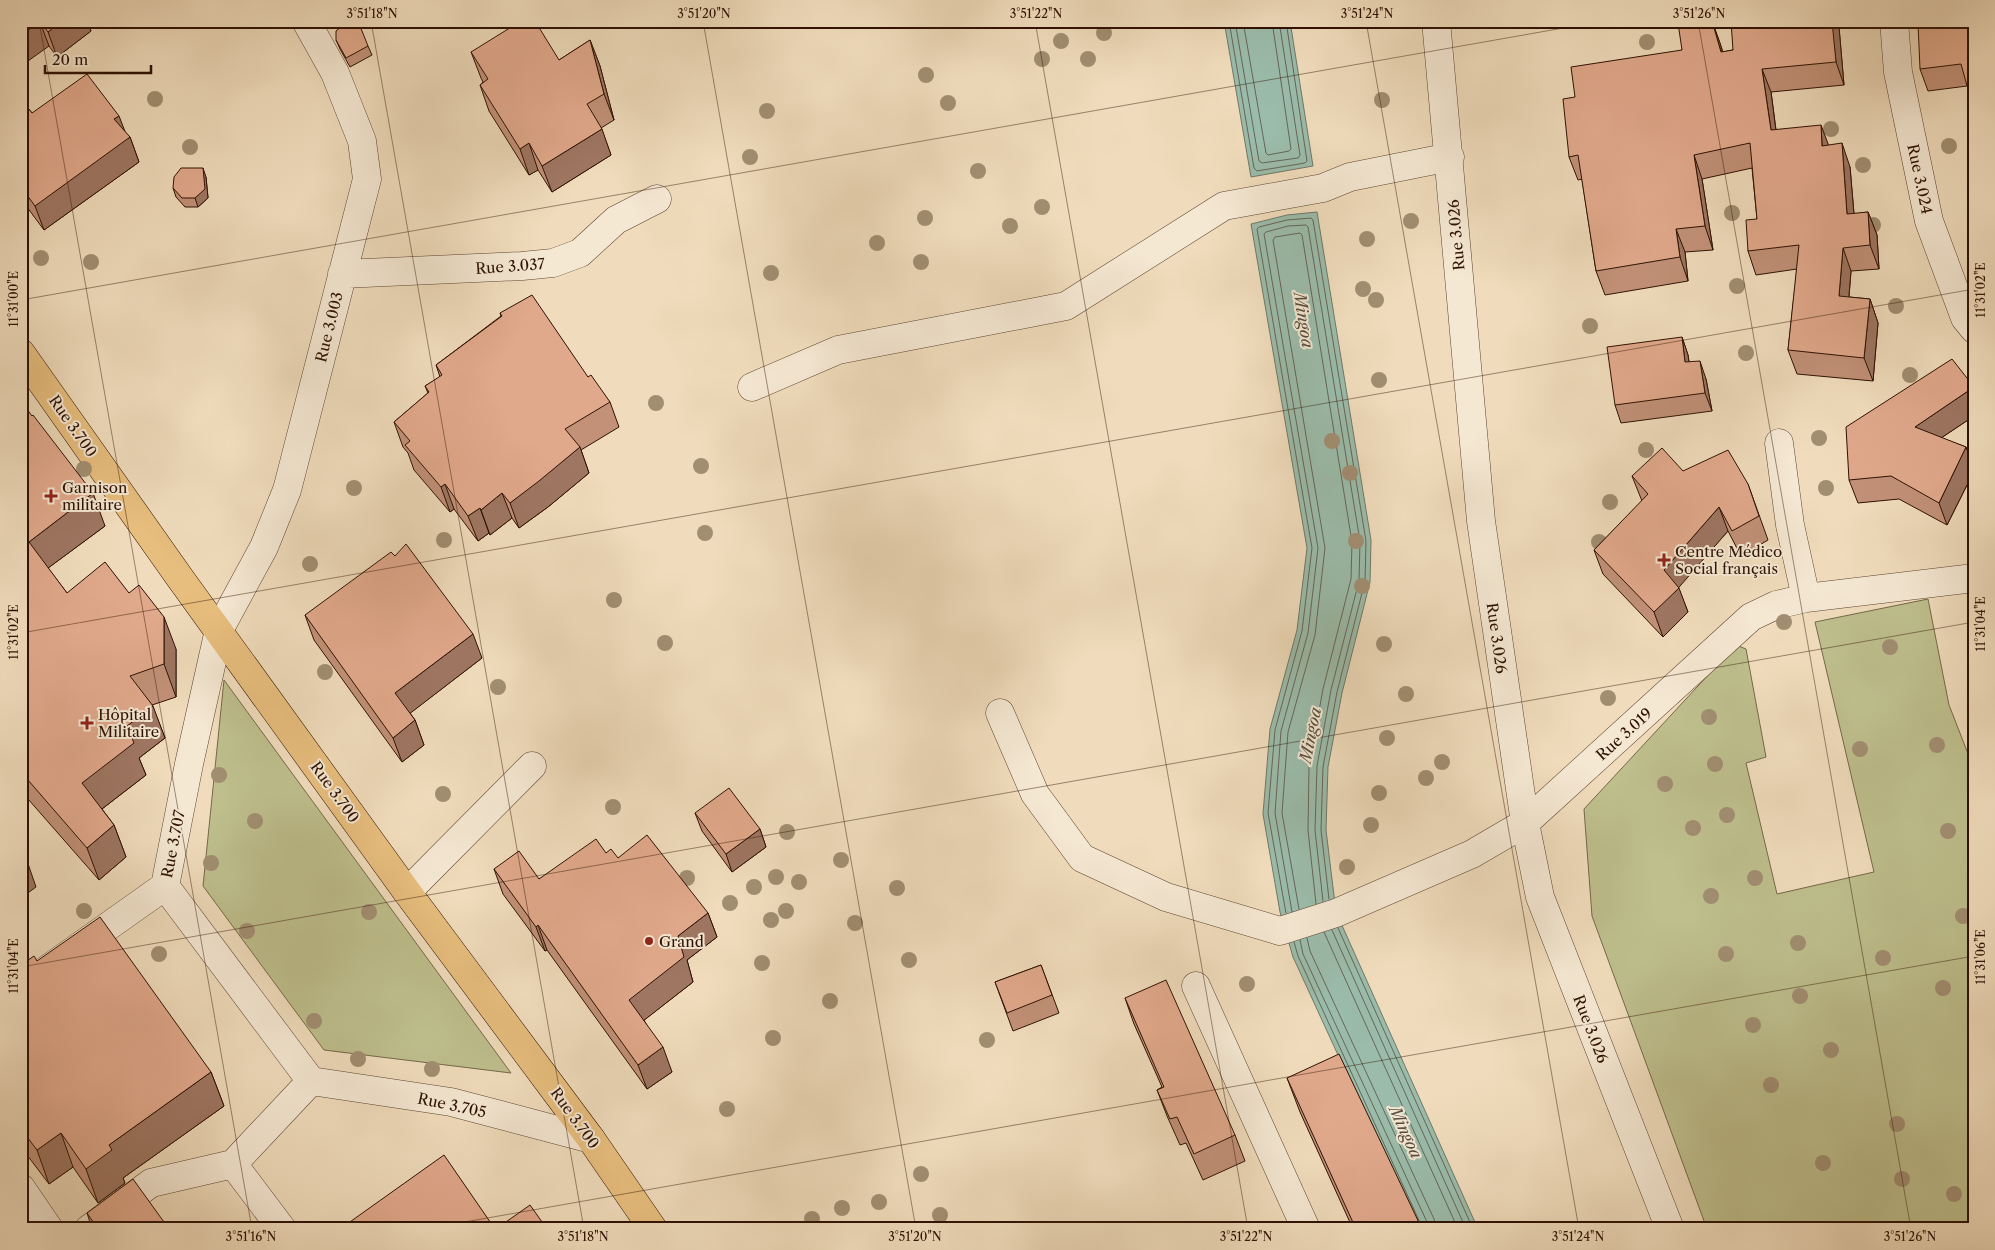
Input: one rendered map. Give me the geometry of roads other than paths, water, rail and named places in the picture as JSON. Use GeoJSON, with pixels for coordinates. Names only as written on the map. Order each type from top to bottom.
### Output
{"type":"FeatureCollection","features":[{"type":"Feature","properties":{"kind":"main road","name":"Rue 3.700"},"geometry":{"type":"LineString","coordinates":[[21,353],[180,578],[407,892],[592,1139],[653,1229]]}},
{"type":"Feature","properties":{"kind":"street","name":"Rue 3.003"},"geometry":{"type":"LineString","coordinates":[[219,630],[264,547],[287,490],[367,180],[362,141],[335,73],[306,21]]}},
{"type":"Feature","properties":{"kind":"street","name":"Rue 3.026"},"geometry":{"type":"LineString","coordinates":[[1436,21],[1450,157],[1481,521],[1525,823],[1540,897],[1670,1229]]}},
{"type":"Feature","properties":{"kind":"street","name":"Rue 3.024"},"geometry":{"type":"LineString","coordinates":[[1894,21],[1898,72],[1929,221],[1965,318],[1974,329]]}},
{"type":"Feature","properties":{"kind":"street"},"geometry":{"type":"LineString","coordinates":[[752,388],[838,350],[1066,306],[1224,206],[1323,188],[1350,177],[1450,157]]}},
{"type":"Feature","properties":{"kind":"street","name":"Rue 3.037"},"geometry":{"type":"LineString","coordinates":[[342,274],[553,263],[580,254],[616,220],[657,199]]}},
{"type":"Feature","properties":{"kind":"street"},"geometry":{"type":"LineString","coordinates":[[1779,443],[1790,525],[1806,598]]}},
{"type":"Feature","properties":{"kind":"street","name":"Rue 3.019"},"geometry":{"type":"LineString","coordinates":[[1000,713],[1035,794],[1082,858],[1166,897],[1280,931],[1336,912],[1472,854],[1525,823],[1716,651],[1751,617],[1776,604],[1806,598],[1974,578]]}},
{"type":"Feature","properties":{"kind":"street","name":"Rue 3.707"},"geometry":{"type":"LineString","coordinates":[[21,988],[165,886],[189,764],[219,630]]}},
{"type":"Feature","properties":{"kind":"street"},"geometry":{"type":"LineString","coordinates":[[407,892],[532,766]]}},
{"type":"Feature","properties":{"kind":"street"},"geometry":{"type":"LineString","coordinates":[[89,1229],[151,1183],[233,1164],[311,1081],[165,886]]}},
{"type":"Feature","properties":{"kind":"street"},"geometry":{"type":"LineString","coordinates":[[1196,986],[1306,1229]]}},
{"type":"Feature","properties":{"kind":"street","name":"Rue 3.705"},"geometry":{"type":"LineString","coordinates":[[311,1081],[451,1102],[592,1139]]}},
{"type":"Feature","properties":{"kind":"street"},"geometry":{"type":"LineString","coordinates":[[233,1164],[282,1229]]}},
{"type":"Feature","properties":{"kind":"street"},"geometry":{"type":"LineString","coordinates":[[21,1188],[48,1229]]}},
{"type":"Feature","properties":{"kind":"water"},"geometry":{"type":"Polygon","coordinates":[[[1224,21],[1290,21],[1313,166],[1251,177],[1224,21]]]}},
{"type":"Feature","properties":{"kind":"water","name":"Mingoa"},"geometry":{"type":"Polygon","coordinates":[[[1317,212],[1371,540],[1370,582],[1342,693],[1328,767],[1326,830],[1336,912],[1478,1229],[1418,1229],[1293,957],[1280,912],[1263,814],[1270,729],[1297,630],[1307,548],[1251,224],[1287,215],[1317,212]]]}},
{"type":"Feature","properties":{"kind":"place","name":"Garnison militaire"},"geometry":{"type":"Point","coordinates":[51,496]}},
{"type":"Feature","properties":{"kind":"place","name":"Centre Médico Social français"},"geometry":{"type":"Point","coordinates":[1664,560]}},
{"type":"Feature","properties":{"kind":"place","name":"Hôpital Militaire"},"geometry":{"type":"Point","coordinates":[87,723]}},
{"type":"Feature","properties":{"kind":"place","name":"Grand"},"geometry":{"type":"Point","coordinates":[649,941]}}]}
